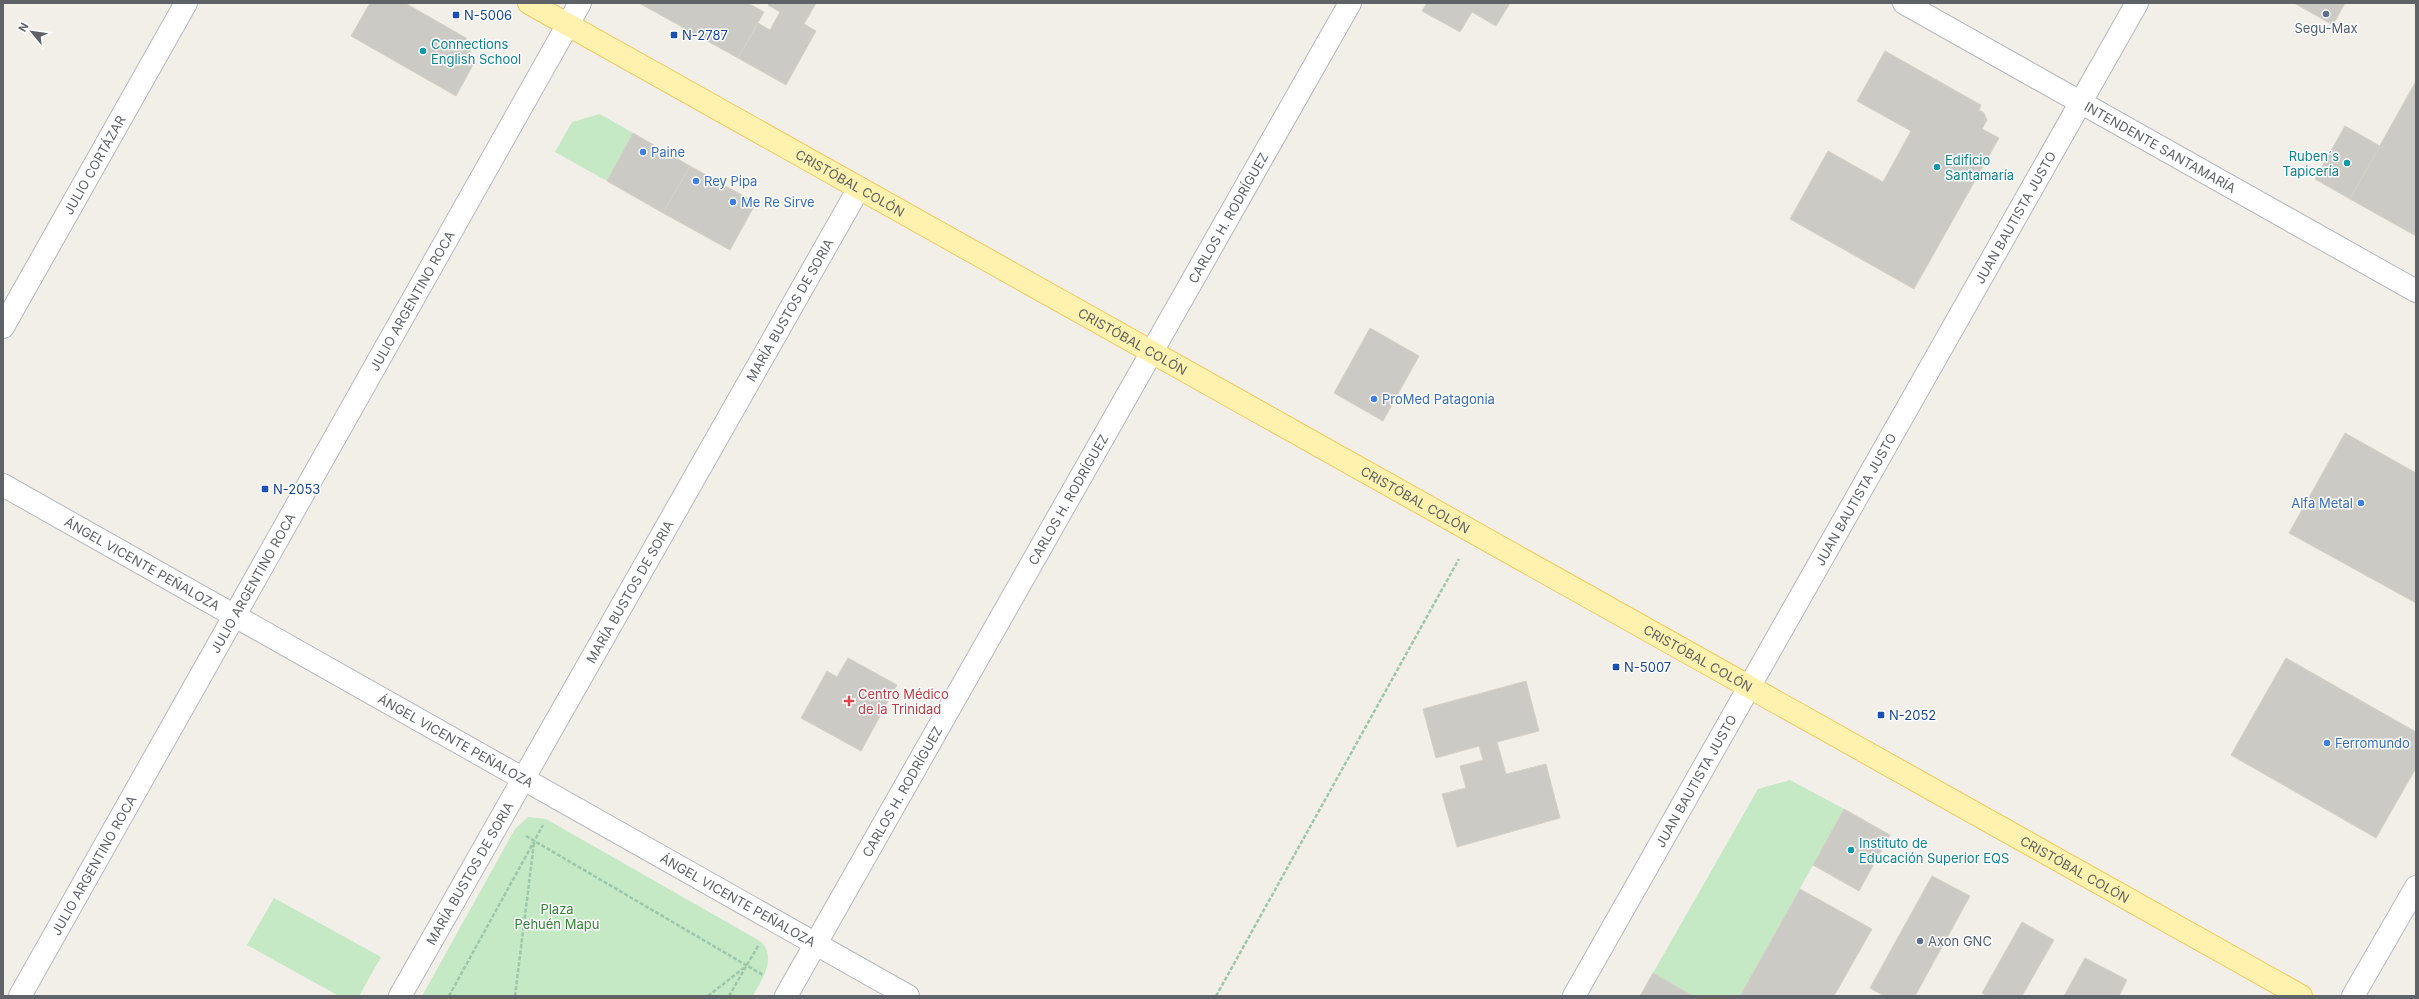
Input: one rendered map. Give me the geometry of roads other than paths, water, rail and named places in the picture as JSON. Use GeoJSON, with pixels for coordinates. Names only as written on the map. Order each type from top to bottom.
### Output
{"type":"FeatureCollection","features":[{"type":"Feature","properties":{"kind":"main road","name":"CRISTÓBAL COLÓN"},"geometry":{"type":"LineString","coordinates":[[529,3],[2301,996]]}},
{"type":"Feature","properties":{"kind":"street","name":"JULIO CORTÁZAR"},"geometry":{"type":"LineString","coordinates":[[3,327],[186,3]]}},
{"type":"Feature","properties":{"kind":"street","name":"JULIO ARGENTINO ROCA"},"geometry":{"type":"LineString","coordinates":[[20,996],[580,3]]}},
{"type":"Feature","properties":{"kind":"street","name":"CARLOS H. RODRÍGUEZ"},"geometry":{"type":"LineString","coordinates":[[786,996],[1350,3]]}},
{"type":"Feature","properties":{"kind":"street","name":"INTENDENTE SANTAMARÍA"},"geometry":{"type":"LineString","coordinates":[[1904,3],[2416,291]]}},
{"type":"Feature","properties":{"kind":"street","name":"JUAN BAUTISTA JUSTO"},"geometry":{"type":"LineString","coordinates":[[1574,996],[2137,3]]}},
{"type":"Feature","properties":{"kind":"street","name":"MARÍA BUSTOS DE SORIA"},"geometry":{"type":"LineString","coordinates":[[400,996],[859,188]]}},
{"type":"Feature","properties":{"kind":"street","name":"ÁNGEL VICENTE PEÑALOZA"},"geometry":{"type":"LineString","coordinates":[[3,486],[908,996]]}},
{"type":"Feature","properties":{"kind":"street"},"geometry":{"type":"LineString","coordinates":[[2353,996],[2416,887]]}},
{"type":"Feature","properties":{"kind":"place","name":"Segu-Max"},"geometry":{"type":"Point","coordinates":[2326,14]}},
{"type":"Feature","properties":{"kind":"place","name":"N-5006"},"geometry":{"type":"Point","coordinates":[456,15]}},
{"type":"Feature","properties":{"kind":"place","name":"N-2787"},"geometry":{"type":"Point","coordinates":[674,35]}},
{"type":"Feature","properties":{"kind":"place","name":"Connections English School"},"geometry":{"type":"Point","coordinates":[423,51]}},
{"type":"Feature","properties":{"kind":"place","name":"Paine"},"geometry":{"type":"Point","coordinates":[643,152]}},
{"type":"Feature","properties":{"kind":"place","name":"Ruben´s Tapicería"},"geometry":{"type":"Point","coordinates":[2347,163]}},
{"type":"Feature","properties":{"kind":"place","name":"Edificio Santamaría"},"geometry":{"type":"Point","coordinates":[1937,167]}},
{"type":"Feature","properties":{"kind":"place","name":"Rey Pipa"},"geometry":{"type":"Point","coordinates":[696,181]}},
{"type":"Feature","properties":{"kind":"place","name":"Me Re Sirve"},"geometry":{"type":"Point","coordinates":[733,202]}},
{"type":"Feature","properties":{"kind":"place","name":"ProMed Patagonia"},"geometry":{"type":"Point","coordinates":[1374,399]}},
{"type":"Feature","properties":{"kind":"place","name":"N-2053"},"geometry":{"type":"Point","coordinates":[265,489]}},
{"type":"Feature","properties":{"kind":"place","name":"Alfa Metal"},"geometry":{"type":"Point","coordinates":[2361,503]}},
{"type":"Feature","properties":{"kind":"place","name":"N-5007"},"geometry":{"type":"Point","coordinates":[1616,667]}},
{"type":"Feature","properties":{"kind":"place","name":"Centro Médico de la Trinidad"},"geometry":{"type":"Point","coordinates":[849,701]}},
{"type":"Feature","properties":{"kind":"place","name":"N-2052"},"geometry":{"type":"Point","coordinates":[1881,715]}},
{"type":"Feature","properties":{"kind":"place","name":"Ferromundo"},"geometry":{"type":"Point","coordinates":[2327,743]}},
{"type":"Feature","properties":{"kind":"place","name":"Instituto de Educación Superior EQS"},"geometry":{"type":"Point","coordinates":[1851,850]}},
{"type":"Feature","properties":{"kind":"place","name":"Axon GNC"},"geometry":{"type":"Point","coordinates":[1920,941]}},
{"type":"Feature","properties":{"kind":"park label","name":"Plaza Pehuén Mapu"},"geometry":{"type":"Point","coordinates":[557,916]}}]}
